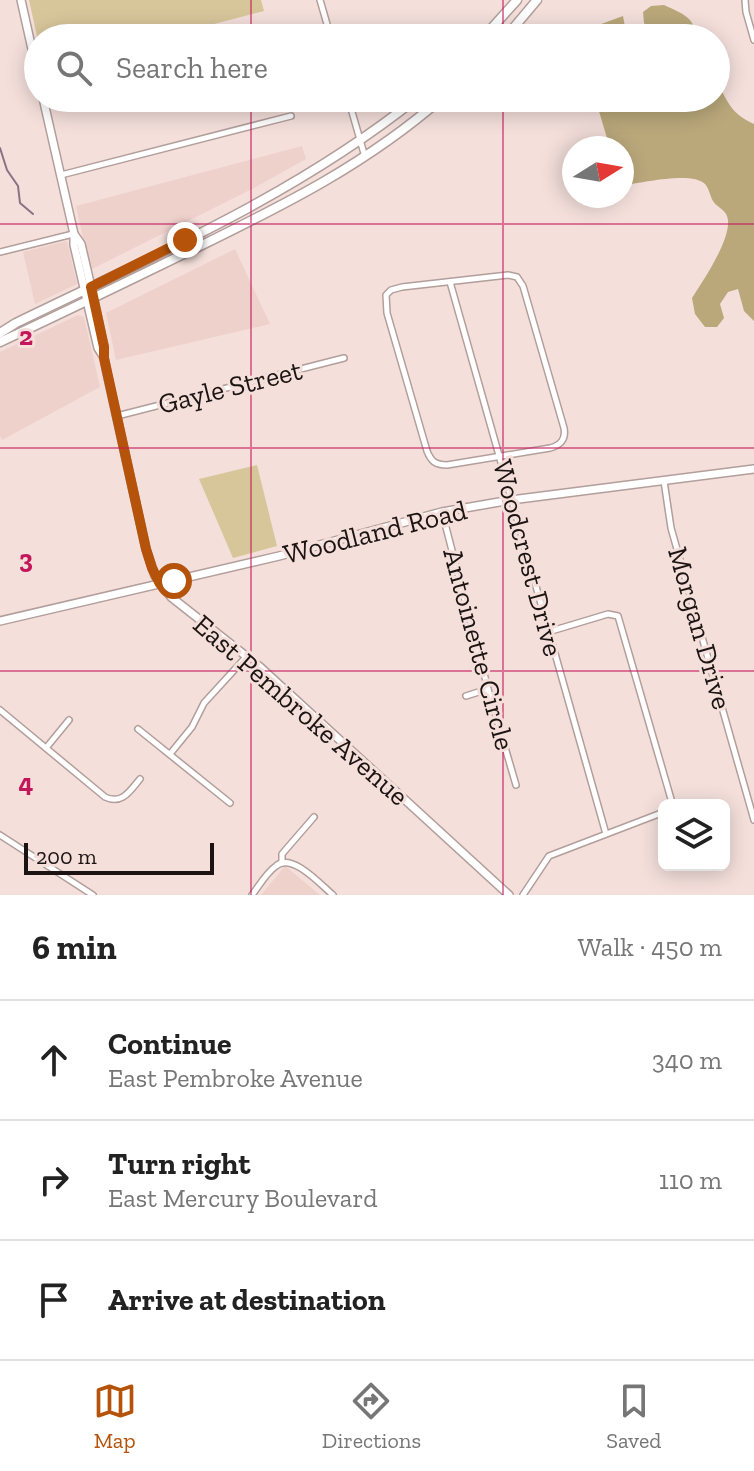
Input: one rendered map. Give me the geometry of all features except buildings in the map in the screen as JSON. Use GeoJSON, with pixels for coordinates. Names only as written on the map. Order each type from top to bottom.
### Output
{"type":"FeatureCollection","features":[{"type":"Feature","properties":{"kind":"main road"},"geometry":{"type":"LineString","coordinates":[[21,0],[26,24]]}},
{"type":"Feature","properties":{"kind":"main road"},"geometry":{"type":"LineString","coordinates":[[496,24],[517,0]]}},
{"type":"Feature","properties":{"kind":"main road"},"geometry":{"type":"LineString","coordinates":[[517,24],[537,0]]}},
{"type":"Feature","properties":{"kind":"main road","name":"East Pembroke Avenue"},"geometry":{"type":"LineString","coordinates":[[46,112],[74,245],[104,347],[146,549],[160,584],[179,604],[247,656],[509,895]]}},
{"type":"Feature","properties":{"kind":"main road"},"geometry":{"type":"LineString","coordinates":[[0,333],[249,208],[322,166],[399,112]]}},
{"type":"Feature","properties":{"kind":"main road"},"geometry":{"type":"LineString","coordinates":[[0,342],[283,206],[365,157],[425,112]]}},
{"type":"Feature","properties":{"kind":"main road","name":"Woodland Road"},"geometry":{"type":"LineString","coordinates":[[0,621],[279,556],[442,512],[511,500],[754,469]]}},
{"type":"Feature","properties":{"kind":"street"},"geometry":{"type":"LineString","coordinates":[[320,0],[327,24]]}},
{"type":"Feature","properties":{"kind":"street"},"geometry":{"type":"LineString","coordinates":[[745,0],[754,40]]}},
{"type":"Feature","properties":{"kind":"street"},"geometry":{"type":"LineString","coordinates":[[352,112],[365,157]]}},
{"type":"Feature","properties":{"kind":"street"},"geometry":{"type":"LineString","coordinates":[[61,175],[291,116]]}},
{"type":"Feature","properties":{"kind":"street"},"geometry":{"type":"LineString","coordinates":[[0,252],[74,234]]}},
{"type":"Feature","properties":{"kind":"street"},"geometry":{"type":"LineString","coordinates":[[508,275],[517,277],[523,286],[564,428],[562,442],[550,448],[447,465],[434,463],[427,451],[400,359],[387,313],[386,295],[396,288],[450,282],[508,275]]}},
{"type":"Feature","properties":{"kind":"street","name":"Woodcrest Drive"},"geometry":{"type":"LineString","coordinates":[[450,282],[606,834]]}},
{"type":"Feature","properties":{"kind":"street","name":"Gayle Street"},"geometry":{"type":"LineString","coordinates":[[116,416],[344,358]]}},
{"type":"Feature","properties":{"kind":"street","name":"Morgan Drive"},"geometry":{"type":"LineString","coordinates":[[664,481],[671,528],[754,820]]}},
{"type":"Feature","properties":{"kind":"street","name":"Antoinette Circle"},"geometry":{"type":"LineString","coordinates":[[442,512],[516,785]]}},
{"type":"Feature","properties":{"kind":"street"},"geometry":{"type":"LineString","coordinates":[[548,632],[608,614],[618,616],[669,799]]}},
{"type":"Feature","properties":{"kind":"street"},"geometry":{"type":"LineString","coordinates":[[170,754],[194,724],[204,703],[247,656]]}},
{"type":"Feature","properties":{"kind":"street"},"geometry":{"type":"LineString","coordinates":[[466,696],[488,689]]}},
{"type":"Feature","properties":{"kind":"street"},"geometry":{"type":"LineString","coordinates":[[0,710],[111,800],[122,799],[140,779]]}},
{"type":"Feature","properties":{"kind":"street"},"geometry":{"type":"LineString","coordinates":[[46,748],[69,720]]}},
{"type":"Feature","properties":{"kind":"street"},"geometry":{"type":"LineString","coordinates":[[138,729],[230,803]]}},
{"type":"Feature","properties":{"kind":"street"},"geometry":{"type":"LineString","coordinates":[[523,895],[549,856],[658,814]]}},
{"type":"Feature","properties":{"kind":"street"},"geometry":{"type":"LineString","coordinates":[[282,862],[282,854],[314,817]]}},
{"type":"Feature","properties":{"kind":"street"},"geometry":{"type":"LineString","coordinates":[[0,835],[93,895]]}},
{"type":"Feature","properties":{"kind":"street"},"geometry":{"type":"LineString","coordinates":[[252,895],[274,867],[282,862],[292,862],[333,895]]}},
{"type":"Feature","properties":{"kind":"shaded area"},"geometry":{"type":"Polygon","coordinates":[[[29,0],[261,0],[264,11],[214,24],[34,24],[29,0]]]}},
{"type":"Feature","properties":{"kind":"shaded area"},"geometry":{"type":"Polygon","coordinates":[[[664,5],[692,24],[645,24],[643,12],[651,6],[664,5]]]}},
{"type":"Feature","properties":{"kind":"shaded area"},"geometry":{"type":"Polygon","coordinates":[[[623,16],[624,24],[601,24],[623,16]]]}},
{"type":"Feature","properties":{"kind":"shaded area"},"geometry":{"type":"Polygon","coordinates":[[[730,104],[754,124],[754,321],[744,311],[738,289],[728,292],[720,304],[724,318],[717,327],[705,327],[695,314],[692,298],[723,244],[728,222],[726,214],[699,180],[634,183],[634,136],[606,136],[599,112],[730,112],[730,104]]]}},
{"type":"Feature","properties":{"kind":"shaded area"},"geometry":{"type":"Polygon","coordinates":[[[302,146],[306,159],[90,270],[76,206],[302,146]]]}},
{"type":"Feature","properties":{"kind":"shaded area"},"geometry":{"type":"Polygon","coordinates":[[[67,241],[77,284],[35,304],[23,252],[67,241]]]}},
{"type":"Feature","properties":{"kind":"shaded area"},"geometry":{"type":"Polygon","coordinates":[[[235,249],[270,324],[116,360],[106,313],[235,249]]]}},
{"type":"Feature","properties":{"kind":"shaded area"},"geometry":{"type":"Polygon","coordinates":[[[78,315],[84,317],[100,387],[2,440],[0,352],[78,315]]]}},
{"type":"Feature","properties":{"kind":"shaded area"},"geometry":{"type":"Polygon","coordinates":[[[257,465],[277,546],[233,558],[199,479],[257,465]]]}},
{"type":"Feature","properties":{"kind":"shaded area"},"geometry":{"type":"Polygon","coordinates":[[[285,866],[320,895],[261,895],[285,866]]]}},
{"type":"Feature","properties":{"kind":"waterway"},"geometry":{"type":"LineString","coordinates":[[0,148],[7,170],[18,186],[20,203],[33,214]]}},
{"type":"Feature","properties":{"kind":"route"},"geometry":{"type":"LineString","coordinates":[[174,581],[160,584],[149,558],[91,287],[185,240]]}}]}
